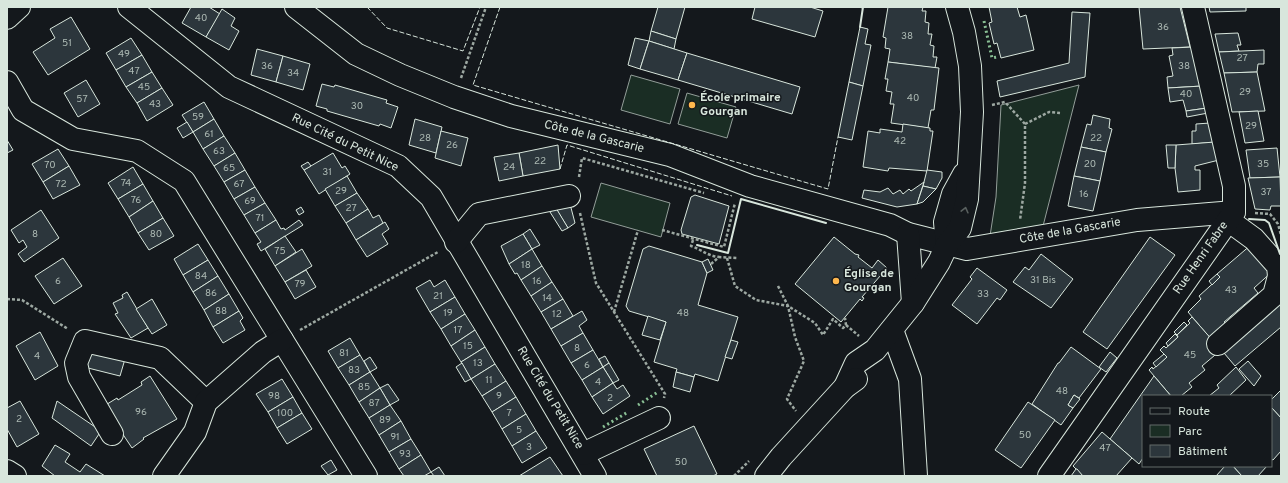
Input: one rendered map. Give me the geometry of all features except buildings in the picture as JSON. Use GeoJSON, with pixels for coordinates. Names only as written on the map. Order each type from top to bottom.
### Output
{"type":"FeatureCollection","features":[{"type":"Feature","properties":{"kind":"street"},"geometry":{"type":"LineString","coordinates":[[7,18],[19,7]]}},
{"type":"Feature","properties":{"kind":"street","name":"Rue Cité du Petit Nice"},"geometry":{"type":"LineString","coordinates":[[129,7],[229,87],[398,166],[431,197],[456,242],[595,476]]}},
{"type":"Feature","properties":{"kind":"street","name":"Côte de la Gascarie"},"geometry":{"type":"LineString","coordinates":[[296,7],[356,54],[400,75],[454,97],[511,116],[670,155],[750,186],[890,225],[909,240],[943,253],[1137,220],[1231,216]]}},
{"type":"Feature","properties":{"kind":"street"},"geometry":{"type":"LineString","coordinates":[[766,476],[781,456],[845,387],[856,363],[869,345],[892,330],[913,303],[960,228],[967,198],[972,112],[971,80],[964,32],[957,7]]}},
{"type":"Feature","properties":{"kind":"street","name":"Rue Henri Fabre"},"geometry":{"type":"LineString","coordinates":[[1049,476],[1231,216],[1234,186],[1193,7]]}},
{"type":"Feature","properties":{"kind":"street"},"geometry":{"type":"LineString","coordinates":[[7,82],[23,110],[73,139],[137,151],[184,181],[366,476]]}},
{"type":"Feature","properties":{"kind":"street"},"geometry":{"type":"LineString","coordinates":[[943,253],[945,222],[953,194],[969,164]]}},
{"type":"Feature","properties":{"kind":"street"},"geometry":{"type":"LineString","coordinates":[[456,242],[479,214],[572,196]]}},
{"type":"Feature","properties":{"kind":"street"},"geometry":{"type":"LineString","coordinates":[[913,303],[909,240],[949,209]]}},
{"type":"Feature","properties":{"kind":"street"},"geometry":{"type":"LineString","coordinates":[[1218,344],[1274,295],[1279,276],[1278,266],[1231,216]]}},
{"type":"Feature","properties":{"kind":"street"},"geometry":{"type":"LineString","coordinates":[[892,330],[910,380],[916,476]]}},
{"type":"Feature","properties":{"kind":"street"},"geometry":{"type":"LineString","coordinates":[[164,476],[195,432],[206,402],[263,352],[282,340]]}},
{"type":"Feature","properties":{"kind":"street"},"geometry":{"type":"LineString","coordinates":[[112,434],[79,378],[76,363],[85,341],[160,358],[206,402]]}},
{"type":"Feature","properties":{"kind":"street"},"geometry":{"type":"LineString","coordinates":[[583,454],[659,418]]}},
{"type":"Feature","properties":{"kind":"street"},"geometry":{"type":"LineString","coordinates":[[750,468],[781,456]]}},
{"type":"Feature","properties":{"kind":"street"},"geometry":{"type":"LineString","coordinates":[[7,471],[15,476]]}},
{"type":"Feature","properties":{"kind":"path"},"geometry":{"type":"LineString","coordinates":[[454,97],[486,7]]}},
{"type":"Feature","properties":{"kind":"path"},"geometry":{"type":"LineString","coordinates":[[995,104],[1005,102],[1025,124],[1024,183],[1018,240]]}},
{"type":"Feature","properties":{"kind":"path"},"geometry":{"type":"LineString","coordinates":[[1025,124],[1049,112],[1060,113]]}},
{"type":"Feature","properties":{"kind":"path"},"geometry":{"type":"LineString","coordinates":[[659,418],[665,394],[596,283],[572,196],[582,158],[712,195]]}},
{"type":"Feature","properties":{"kind":"path"},"geometry":{"type":"LineString","coordinates":[[662,230],[693,240],[724,247],[736,201],[730,200]]}},
{"type":"Feature","properties":{"kind":"path"},"geometry":{"type":"LineString","coordinates":[[614,312],[638,230]]}},
{"type":"Feature","properties":{"kind":"path"},"geometry":{"type":"LineString","coordinates":[[693,240],[691,246],[710,256],[737,258]]}},
{"type":"Feature","properties":{"kind":"path"},"geometry":{"type":"LineString","coordinates":[[282,340],[456,242]]}},
{"type":"Feature","properties":{"kind":"path"},"geometry":{"type":"LineString","coordinates":[[711,264],[719,257]]}},
{"type":"Feature","properties":{"kind":"path"},"geometry":{"type":"LineString","coordinates":[[727,258],[735,286],[756,300],[788,306],[815,323],[823,335],[833,319],[843,328],[846,325]]}},
{"type":"Feature","properties":{"kind":"path"},"geometry":{"type":"LineString","coordinates":[[778,286],[788,306],[795,337],[804,361],[787,399],[796,412],[791,417]]}},
{"type":"Feature","properties":{"kind":"path"},"geometry":{"type":"LineString","coordinates":[[7,299],[22,300],[85,341]]}},
{"type":"Feature","properties":{"kind":"path"},"geometry":{"type":"LineString","coordinates":[[844,318],[846,325],[869,345]]}},
{"type":"Feature","properties":{"kind":"path"},"geometry":{"type":"LineString","coordinates":[[734,476],[750,468]]}},
{"type":"Feature","properties":{"kind":"green space"},"geometry":{"type":"Polygon","coordinates":[[[631,75],[680,89],[670,124],[621,110],[631,75]]]}},
{"type":"Feature","properties":{"kind":"green space"},"geometry":{"type":"Polygon","coordinates":[[[1079,85],[1042,230],[990,236],[996,197],[1001,105],[1079,85]]]}},
{"type":"Feature","properties":{"kind":"green space"},"geometry":{"type":"Polygon","coordinates":[[[687,93],[736,107],[727,138],[678,124],[687,93]]]}},
{"type":"Feature","properties":{"kind":"green space"},"geometry":{"type":"Polygon","coordinates":[[[601,183],[670,203],[661,237],[591,217],[601,183]]]}},
{"type":"Feature","properties":{"kind":"hedge"},"geometry":{"type":"LineString","coordinates":[[984,21],[992,58],[997,57]]}},
{"type":"Feature","properties":{"kind":"hedge"},"geometry":{"type":"LineString","coordinates":[[638,405],[658,392]]}},
{"type":"Feature","properties":{"kind":"hedge"},"geometry":{"type":"LineString","coordinates":[[603,427],[628,412]]}},
{"type":"Feature","properties":{"kind":"fence"},"geometry":{"type":"LineString","coordinates":[[367,7],[387,28],[463,51],[480,7]]}},
{"type":"Feature","properties":{"kind":"fence"},"geometry":{"type":"LineString","coordinates":[[500,7],[473,85],[828,189],[838,137]]}},
{"type":"Feature","properties":{"kind":"fence"},"geometry":{"type":"LineString","coordinates":[[560,169],[567,145],[732,196]]}},
{"type":"Feature","properties":{"kind":"wall"},"geometry":{"type":"LineString","coordinates":[[860,27],[863,7]]}},
{"type":"Feature","properties":{"kind":"wall"},"geometry":{"type":"LineString","coordinates":[[697,245],[728,253],[741,199],[826,223]]}},
{"type":"Feature","properties":{"kind":"wall"},"geometry":{"type":"LineString","coordinates":[[1249,219],[1265,220],[1269,223],[1280,254]]}},
{"type":"Feature","properties":{"kind":"place","name":"École primaire Gourgan"},"geometry":{"type":"Point","coordinates":[692,105]}},
{"type":"Feature","properties":{"kind":"place","name":"Église de Gourgan"},"geometry":{"type":"Point","coordinates":[836,281]}}]}
